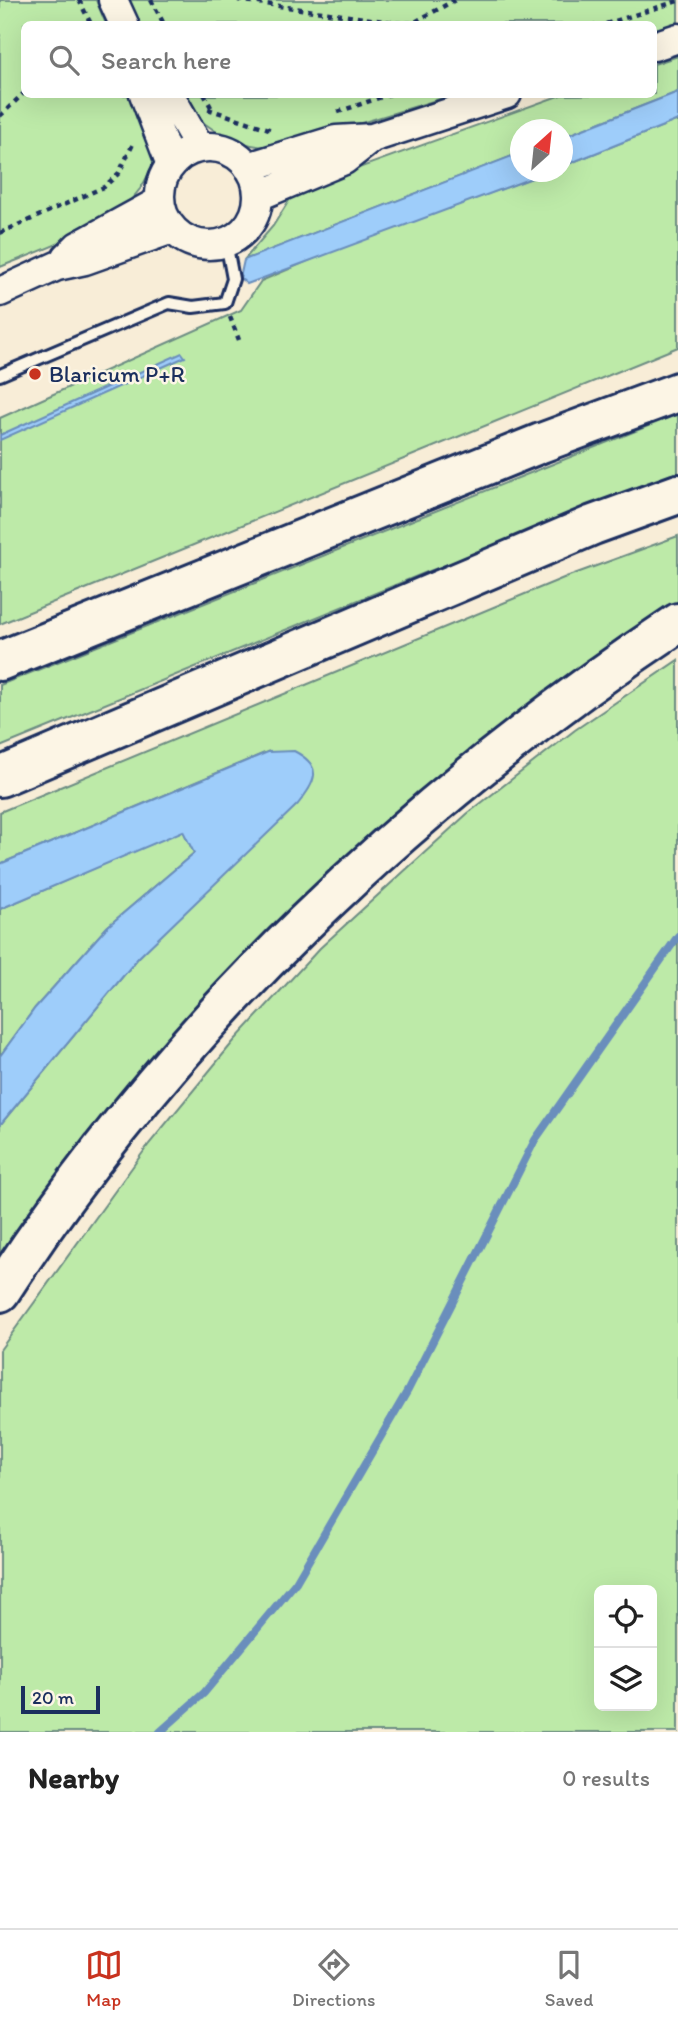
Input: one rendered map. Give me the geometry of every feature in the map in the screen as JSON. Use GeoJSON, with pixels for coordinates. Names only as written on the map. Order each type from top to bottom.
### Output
{"type":"FeatureCollection","features":[{"type":"Feature","properties":{"kind":"highway"},"geometry":{"type":"LineString","coordinates":[[0,661],[541,443],[678,392]]}},
{"type":"Feature","properties":{"kind":"highway"},"geometry":{"type":"LineString","coordinates":[[0,777],[593,525],[678,494]]}},
{"type":"Feature","properties":{"kind":"highway"},"geometry":{"type":"LineString","coordinates":[[0,1292],[54,1214],[143,1100],[258,971],[318,911],[461,782],[524,732],[678,622]]}},
{"type":"Feature","properties":{"kind":"street"},"geometry":{"type":"LineString","coordinates":[[113,0],[123,21]]}},
{"type":"Feature","properties":{"kind":"street"},"geometry":{"type":"LineString","coordinates":[[657,45],[678,38]]}},
{"type":"Feature","properties":{"kind":"street"},"geometry":{"type":"LineString","coordinates":[[146,98],[171,164]]}},
{"type":"Feature","properties":{"kind":"street"},"geometry":{"type":"LineString","coordinates":[[171,98],[200,148]]}},
{"type":"Feature","properties":{"kind":"street"},"geometry":{"type":"LineString","coordinates":[[248,167],[336,140],[372,138],[494,98]]}},
{"type":"Feature","properties":{"kind":"street"},"geometry":{"type":"LineString","coordinates":[[258,197],[344,160],[372,138]]}},
{"type":"Feature","properties":{"kind":"street"},"geometry":{"type":"LineString","coordinates":[[200,148],[226,150],[248,167],[255,181],[258,197],[254,216],[243,232],[226,242],[207,246],[188,241],[172,229],[163,216],[160,201],[164,175],[171,164],[184,154],[200,148]]}},
{"type":"Feature","properties":{"kind":"street"},"geometry":{"type":"LineString","coordinates":[[57,266],[78,246],[160,201]]}},
{"type":"Feature","properties":{"kind":"street"},"geometry":{"type":"LineString","coordinates":[[0,292],[57,266],[86,260],[172,229]]}},
{"type":"Feature","properties":{"kind":"lane"},"geometry":{"type":"LineString","coordinates":[[0,375],[169,303],[193,307],[225,303],[233,279],[226,242]]}},
{"type":"Feature","properties":{"kind":"path"},"geometry":{"type":"LineString","coordinates":[[79,0],[90,21]]}},
{"type":"Feature","properties":{"kind":"path"},"geometry":{"type":"LineString","coordinates":[[151,0],[162,21]]}},
{"type":"Feature","properties":{"kind":"path"},"geometry":{"type":"LineString","coordinates":[[238,0],[384,21]]}},
{"type":"Feature","properties":{"kind":"path"},"geometry":{"type":"LineString","coordinates":[[417,21],[455,0]]}},
{"type":"Feature","properties":{"kind":"path"},"geometry":{"type":"LineString","coordinates":[[615,21],[678,1]]}},
{"type":"Feature","properties":{"kind":"path"},"geometry":{"type":"LineString","coordinates":[[0,117],[21,96]]}},
{"type":"Feature","properties":{"kind":"path"},"geometry":{"type":"LineString","coordinates":[[206,98],[213,110]]}},
{"type":"Feature","properties":{"kind":"green space"},"geometry":{"type":"Polygon","coordinates":[[[0,0],[96,0],[105,21],[21,21],[21,98],[136,98],[157,156],[140,189],[112,215],[75,236],[0,267],[0,0]]]}},
{"type":"Feature","properties":{"kind":"green space"},"geometry":{"type":"Polygon","coordinates":[[[127,0],[678,0],[678,24],[657,31],[657,21],[136,21],[127,0]]]}},
{"type":"Feature","properties":{"kind":"green space"},"geometry":{"type":"Polygon","coordinates":[[[678,56],[678,92],[573,133],[573,119],[510,119],[510,157],[244,260],[273,226],[295,191],[553,98],[657,98],[657,63],[678,56]]]}},
{"type":"Feature","properties":{"kind":"green space"},"geometry":{"type":"Polygon","coordinates":[[[182,98],[443,98],[279,148],[249,144],[222,135],[189,108],[182,98]]]}},
{"type":"Feature","properties":{"kind":"green space"},"geometry":{"type":"Polygon","coordinates":[[[678,120],[678,347],[0,624],[0,418],[241,310],[261,281],[329,252],[521,182],[573,182],[573,162],[678,120]]]}},
{"type":"Feature","properties":{"kind":"green space"},"geometry":{"type":"Polygon","coordinates":[[[678,414],[678,478],[427,572],[0,747],[0,685],[678,414]]]}},
{"type":"Feature","properties":{"kind":"green space"},"geometry":{"type":"Polygon","coordinates":[[[678,536],[678,613],[447,775],[0,1272],[0,1125],[138,958],[197,899],[267,752],[0,864],[0,812],[566,577],[678,536]]]}},
{"type":"Feature","properties":{"kind":"green space"},"geometry":{"type":"Polygon","coordinates":[[[678,660],[678,1732],[0,1732],[0,1350],[149,1144],[234,1041],[320,948],[467,814],[575,730],[678,660]]]}},
{"type":"Feature","properties":{"kind":"green space"},"geometry":{"type":"Polygon","coordinates":[[[183,830],[194,853],[107,927],[35,1008],[0,1056],[0,909],[183,830]]]}},
{"type":"Feature","properties":{"kind":"water"},"geometry":{"type":"Polygon","coordinates":[[[678,92],[678,120],[573,162],[573,133],[678,92]]]}},
{"type":"Feature","properties":{"kind":"water"},"geometry":{"type":"Polygon","coordinates":[[[510,157],[510,182],[521,182],[247,284],[240,278],[244,260],[510,157]]]}},
{"type":"Feature","properties":{"kind":"water"},"geometry":{"type":"Polygon","coordinates":[[[182,353],[185,357],[0,440],[0,435],[182,353]]]}},
{"type":"Feature","properties":{"kind":"water"},"geometry":{"type":"Polygon","coordinates":[[[294,751],[310,763],[314,775],[309,789],[298,804],[138,958],[0,1125],[0,1056],[35,1008],[107,927],[194,853],[183,831],[0,909],[0,864],[268,752],[294,751]]]}},
{"type":"Feature","properties":{"kind":"waterway"},"geometry":{"type":"LineString","coordinates":[[160,1732],[204,1693],[296,1582],[408,1390],[535,1140],[678,936]]}},
{"type":"Feature","properties":{"kind":"place","name":"Blaricum P+R"},"geometry":{"type":"Point","coordinates":[35,374]}}]}
